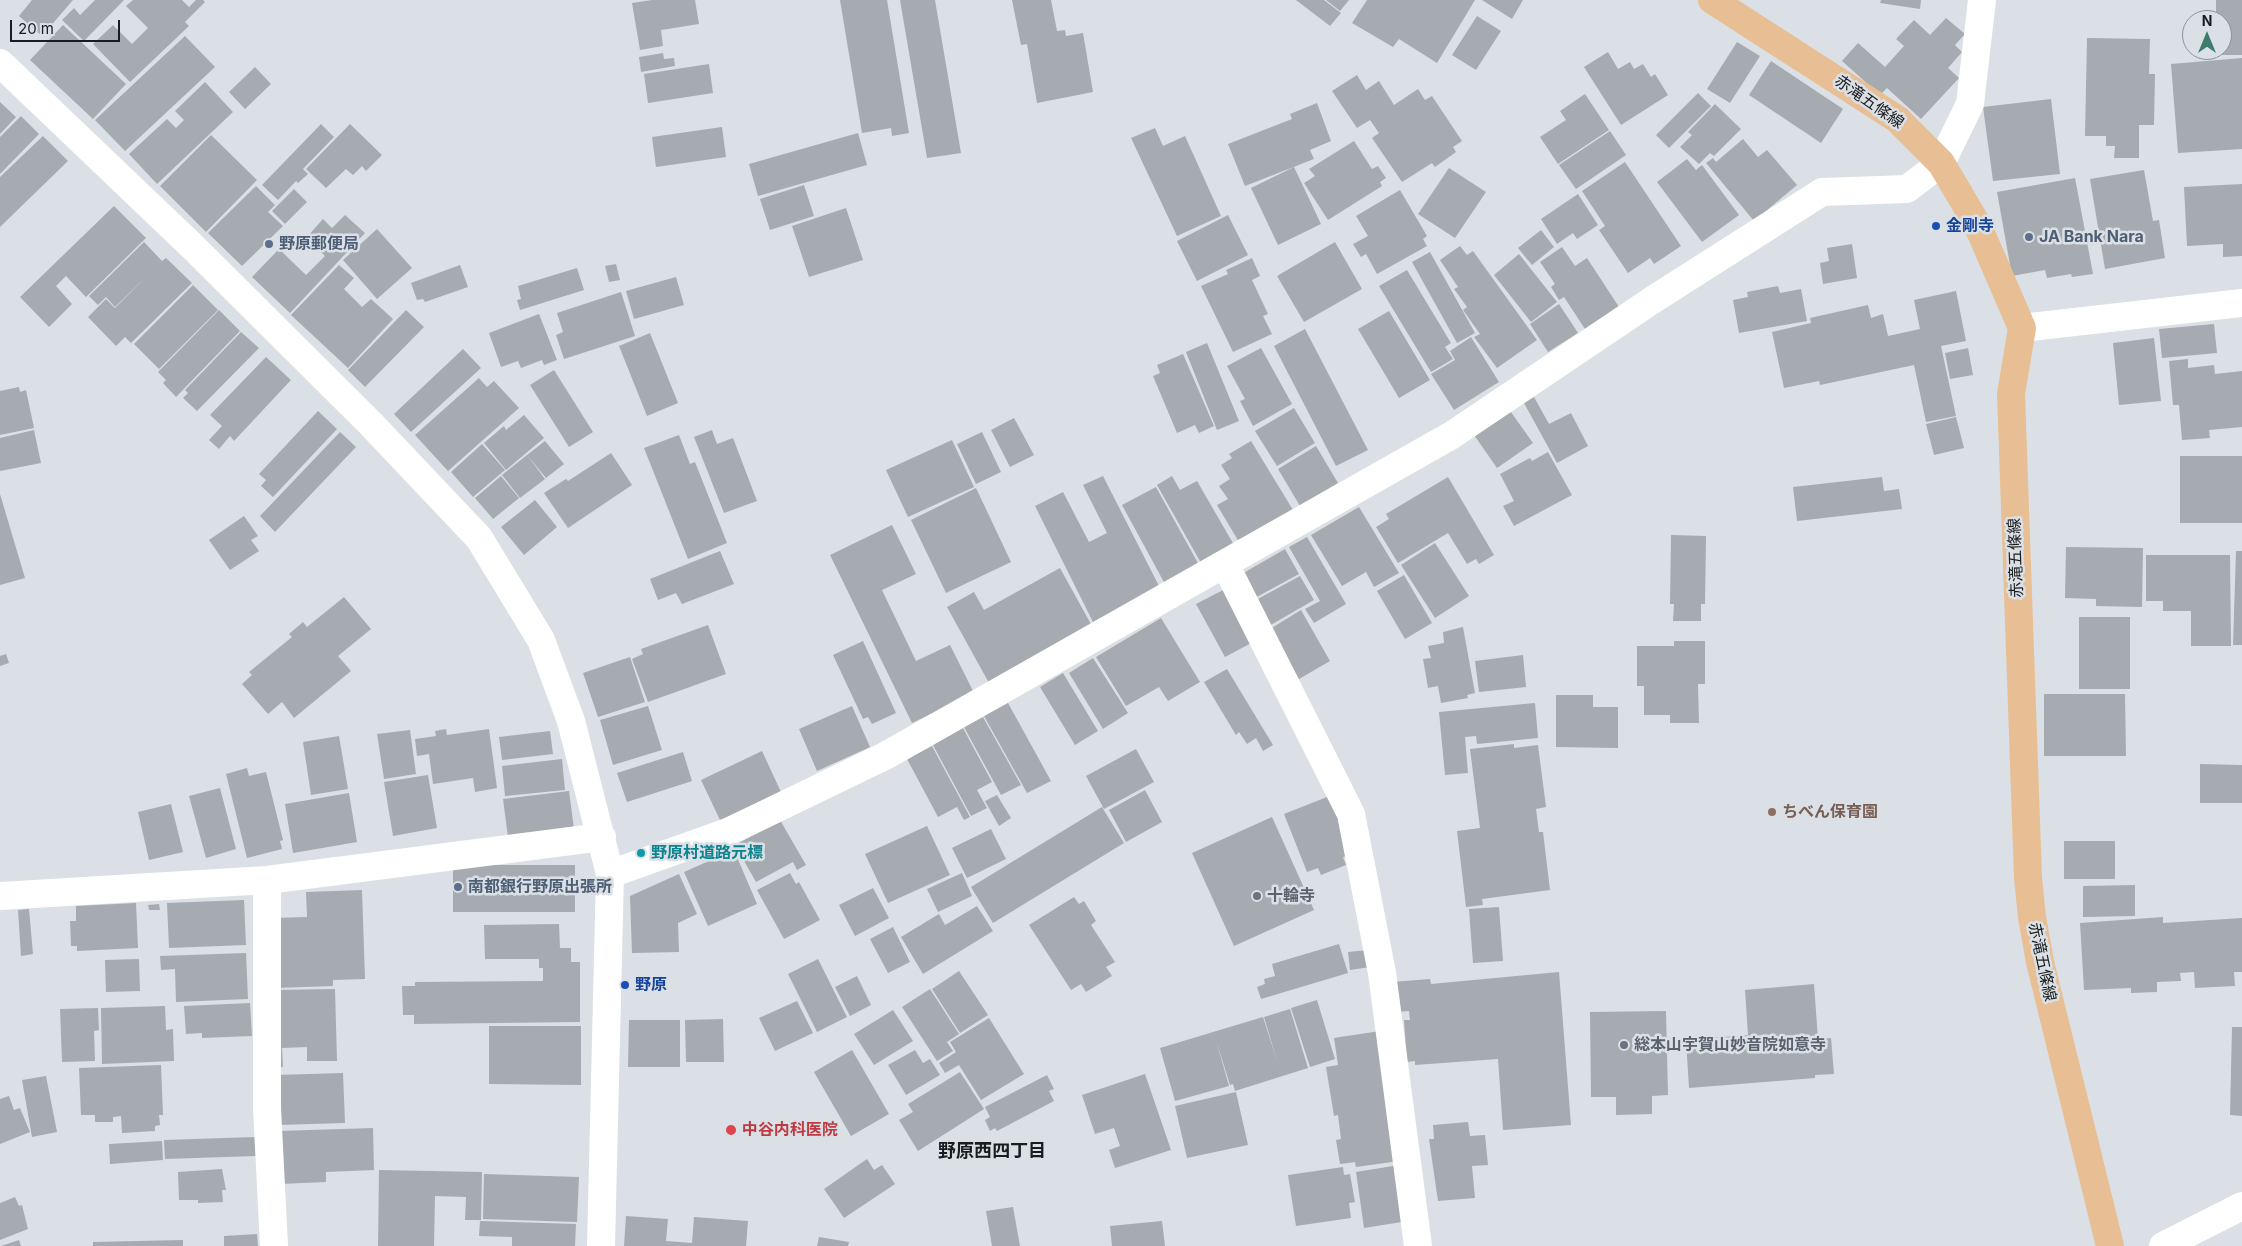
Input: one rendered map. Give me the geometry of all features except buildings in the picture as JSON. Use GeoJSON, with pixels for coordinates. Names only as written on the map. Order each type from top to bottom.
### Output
{"type":"FeatureCollection","features":[{"type":"Feature","properties":{"kind":"main road","name":"赤滝五條線"},"geometry":{"type":"LineString","coordinates":[[1712,0],[1897,119],[1941,163],[1977,224],[2022,328],[2011,394],[2028,878],[2040,962],[2110,1246]]}},
{"type":"Feature","properties":{"kind":"street"},"geometry":{"type":"LineString","coordinates":[[610,874],[728,832],[886,756],[1452,435],[1654,299],[1822,192],[1907,189],[1941,163],[1970,104],[1982,0]]}},
{"type":"Feature","properties":{"kind":"street"},"geometry":{"type":"LineString","coordinates":[[0,63],[201,255],[371,424],[479,538],[541,640],[571,721],[610,874],[601,1246]]}},
{"type":"Feature","properties":{"kind":"street"},"geometry":{"type":"LineString","coordinates":[[2022,328],[2242,303]]}},
{"type":"Feature","properties":{"kind":"street"},"geometry":{"type":"LineString","coordinates":[[1226,564],[1351,814],[1382,973],[1418,1246]]}},
{"type":"Feature","properties":{"kind":"street"},"geometry":{"type":"LineString","coordinates":[[0,896],[267,880],[602,837]]}},
{"type":"Feature","properties":{"kind":"street"},"geometry":{"type":"LineString","coordinates":[[267,880],[267,1108],[274,1246]]}},
{"type":"Feature","properties":{"kind":"street"},"geometry":{"type":"LineString","coordinates":[[2163,1246],[2242,1206]]}},
{"type":"Feature","properties":{"kind":"place","name":"金剛寺"},"geometry":{"type":"Point","coordinates":[1936,226]}},
{"type":"Feature","properties":{"kind":"place","name":"JA Bank Nara"},"geometry":{"type":"Point","coordinates":[2029,237]}},
{"type":"Feature","properties":{"kind":"place","name":"野原郵便局"},"geometry":{"type":"Point","coordinates":[269,244]}},
{"type":"Feature","properties":{"kind":"place","name":"ちべん保育園"},"geometry":{"type":"Point","coordinates":[1772,812]}},
{"type":"Feature","properties":{"kind":"place","name":"野原村道路元標"},"geometry":{"type":"Point","coordinates":[641,853]}},
{"type":"Feature","properties":{"kind":"place","name":"南都銀行野原出張所"},"geometry":{"type":"Point","coordinates":[458,887]}},
{"type":"Feature","properties":{"kind":"place","name":"十輪寺"},"geometry":{"type":"Point","coordinates":[1257,896]}},
{"type":"Feature","properties":{"kind":"place","name":"野原"},"geometry":{"type":"Point","coordinates":[625,985]}},
{"type":"Feature","properties":{"kind":"place","name":"総本山宇賀山妙音院如意寺"},"geometry":{"type":"Point","coordinates":[1624,1045]}},
{"type":"Feature","properties":{"kind":"place","name":"中谷内科医院"},"geometry":{"type":"Point","coordinates":[731,1130]}},
{"type":"Feature","properties":{"kind":"district","name":"野原西四丁目"},"geometry":{"type":"Point","coordinates":[992,1152]}}]}
